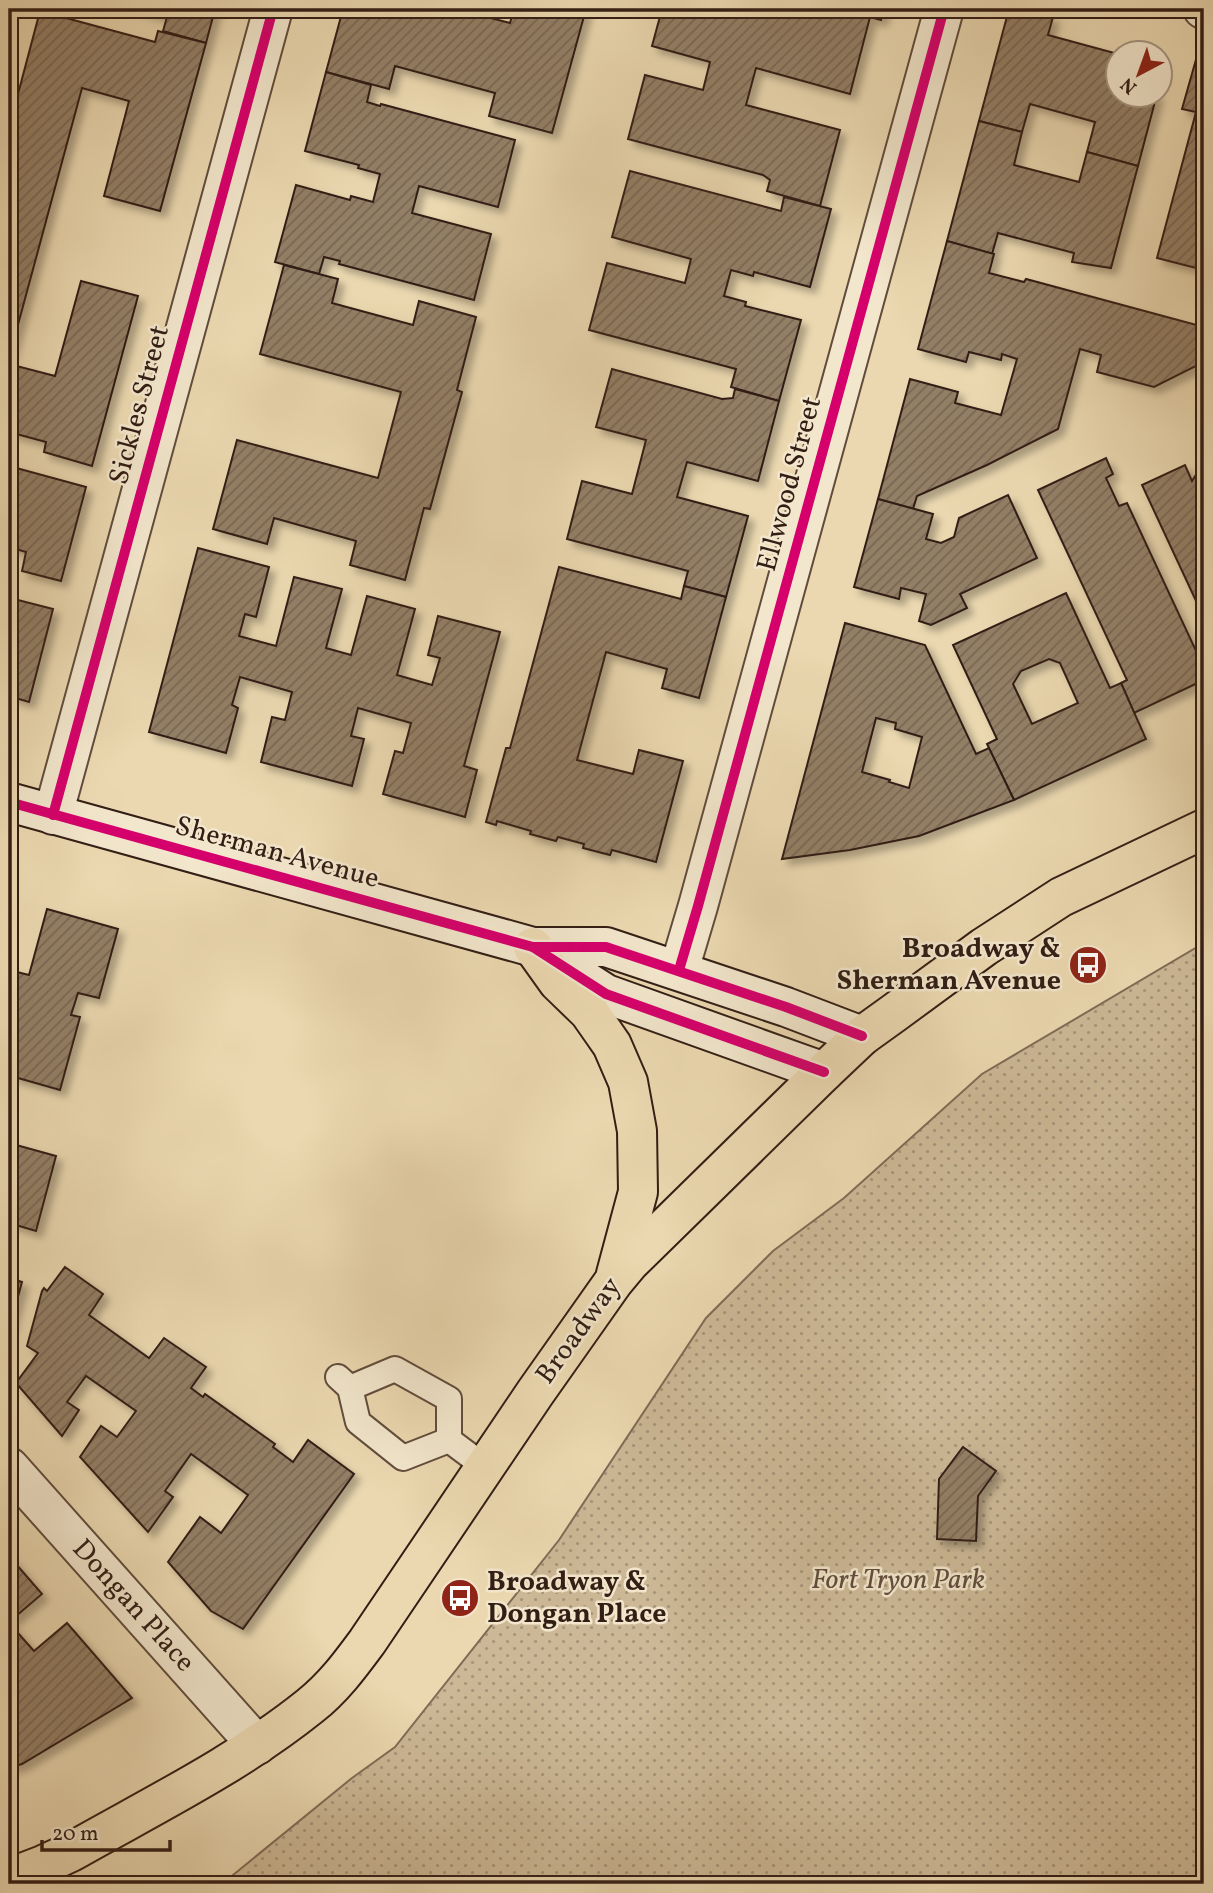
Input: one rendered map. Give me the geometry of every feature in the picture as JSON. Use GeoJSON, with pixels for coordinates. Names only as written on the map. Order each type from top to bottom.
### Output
{"type":"FeatureCollection","features":[{"type":"Feature","properties":{"kind":"main road","name":"Broadway"},"geometry":{"type":"LineString","coordinates":[[9,1878],[71,1852],[257,1745],[312,1705],[341,1676],[367,1642],[614,1280],[862,1036],[984,947],[1060,897],[1204,829]]}},
{"type":"Feature","properties":{"kind":"main road"},"geometry":{"type":"LineString","coordinates":[[533,947],[558,982],[589,1012],[612,1045],[628,1082],[638,1131],[638,1192],[614,1280]]}},
{"type":"Feature","properties":{"kind":"street","name":"Sickles Street"},"geometry":{"type":"LineString","coordinates":[[53,814],[273,9]]}},
{"type":"Feature","properties":{"kind":"street","name":"Ellwood Street"},"geometry":{"type":"LineString","coordinates":[[679,970],[944,9]]}},
{"type":"Feature","properties":{"kind":"street","name":"Sherman Avenue"},"geometry":{"type":"LineString","coordinates":[[9,802],[533,947],[606,947],[786,1007],[862,1036]]}},
{"type":"Feature","properties":{"kind":"street","name":"Sherman Avenue"},"geometry":{"type":"LineString","coordinates":[[533,947],[606,994],[824,1072]]}},
{"type":"Feature","properties":{"kind":"street","name":"Dongan Place"},"geometry":{"type":"LineString","coordinates":[[9,1467],[257,1745]]}},
{"type":"Feature","properties":{"kind":"lane"},"geometry":{"type":"LineString","coordinates":[[395,1369],[449,1399],[449,1440],[403,1458],[358,1422],[344,1382],[395,1369]]}},
{"type":"Feature","properties":{"kind":"lane"},"geometry":{"type":"LineString","coordinates":[[449,1440],[485,1467]]}},
{"type":"Feature","properties":{"kind":"green space","name":"Fort Tryon Park"},"geometry":{"type":"Polygon","coordinates":[[[1204,943],[1204,1884],[222,1884],[352,1778],[395,1747],[559,1540],[706,1318],[773,1251],[844,1198],[982,1074],[1204,943]]]}},
{"type":"Feature","properties":{"kind":"building"},"geometry":{"type":"Polygon","coordinates":[[[137,9],[215,9],[206,43],[163,31],[167,17],[137,9]]]}},
{"type":"Feature","properties":{"kind":"building"},"geometry":{"type":"Polygon","coordinates":[[[343,9],[456,9],[510,23],[514,9],[586,9],[552,133],[489,116],[495,93],[395,66],[389,89],[326,72],[343,9]]]}},
{"type":"Feature","properties":{"kind":"building"},"geometry":{"type":"Polygon","coordinates":[[[662,9],[777,9],[812,14],[813,9],[839,9],[870,17],[850,94],[756,68],[746,105],[840,130],[820,206],[767,191],[770,180],[763,175],[628,139],[645,75],[703,90],[710,62],[652,46],[662,9]]]}},
{"type":"Feature","properties":{"kind":"building"},"geometry":{"type":"Polygon","coordinates":[[[839,9],[884,9],[881,20],[839,9]]]}},
{"type":"Feature","properties":{"kind":"building"},"geometry":{"type":"Polygon","coordinates":[[[1009,9],[1022,9],[1053,17],[1048,35],[1104,50],[1104,108],[1153,108],[1138,166],[1087,152],[1095,122],[1030,104],[1022,132],[979,121],[1009,9]]]}},
{"type":"Feature","properties":{"kind":"building"},"geometry":{"type":"Polygon","coordinates":[[[40,11],[155,42],[158,31],[206,43],[160,211],[104,196],[129,101],[82,88],[9,358],[9,128],[40,11]]]}},
{"type":"Feature","properties":{"kind":"building"},"geometry":{"type":"Polygon","coordinates":[[[1197,56],[1204,58],[1204,270],[1157,258],[1196,112],[1182,109],[1197,56]]]}},
{"type":"Feature","properties":{"kind":"building"},"geometry":{"type":"Polygon","coordinates":[[[326,72],[371,85],[367,102],[515,140],[498,207],[419,186],[412,213],[491,234],[474,300],[339,264],[340,261],[324,257],[319,274],[275,262],[296,185],[350,200],[351,196],[373,202],[380,174],[358,168],[359,165],[305,151],[326,72]]]}},
{"type":"Feature","properties":{"kind":"building"},"geometry":{"type":"Polygon","coordinates":[[[979,121],[1022,132],[1014,165],[1079,182],[1087,152],[1138,166],[1111,268],[1072,262],[1074,253],[998,233],[992,254],[947,241],[979,121]]]}},
{"type":"Feature","properties":{"kind":"building"},"geometry":{"type":"Polygon","coordinates":[[[630,171],[781,211],[784,197],[831,209],[810,287],[754,272],[753,276],[731,270],[724,296],[746,302],[745,306],[801,320],[779,401],[731,387],[736,369],[589,330],[607,263],[685,283],[691,259],[612,237],[630,171]]]}},
{"type":"Feature","properties":{"kind":"building"},"geometry":{"type":"Polygon","coordinates":[[[947,241],[994,254],[989,273],[1024,282],[1026,279],[1204,327],[1204,362],[1154,387],[1097,372],[1101,355],[1080,349],[1058,429],[917,496],[913,509],[878,499],[910,379],[958,392],[955,403],[1001,415],[1017,359],[1002,354],[1001,360],[969,352],[966,362],[918,349],[947,241]]]}},
{"type":"Feature","properties":{"kind":"building"},"geometry":{"type":"Polygon","coordinates":[[[284,265],[338,279],[332,303],[413,325],[419,301],[476,317],[457,390],[462,392],[430,509],[424,508],[405,580],[350,565],[356,541],[274,518],[267,544],[213,529],[237,440],[378,478],[401,392],[260,354],[284,265]]]}},
{"type":"Feature","properties":{"kind":"building"},"geometry":{"type":"Polygon","coordinates":[[[81,281],[138,296],[92,466],[44,452],[46,442],[9,432],[9,364],[55,376],[81,281]]]}},
{"type":"Feature","properties":{"kind":"building"},"geometry":{"type":"Polygon","coordinates":[[[612,369],[722,399],[733,398],[735,389],[779,401],[758,481],[687,462],[677,497],[748,516],[726,597],[684,586],[688,571],[567,539],[582,481],[632,494],[646,440],[596,427],[612,369]]]}},
{"type":"Feature","properties":{"kind":"building"},"geometry":{"type":"Polygon","coordinates":[[[1106,458],[1113,474],[1106,478],[1119,506],[1127,503],[1204,668],[1204,680],[1134,713],[1121,683],[1127,680],[1038,490],[1106,458]]]}},
{"type":"Feature","properties":{"kind":"building"},"geometry":{"type":"Polygon","coordinates":[[[1204,462],[1204,618],[1142,485],[1185,465],[1192,481],[1204,462]]]}},
{"type":"Feature","properties":{"kind":"building"},"geometry":{"type":"Polygon","coordinates":[[[9,466],[86,487],[61,581],[22,571],[26,552],[9,547],[9,466]]]}},
{"type":"Feature","properties":{"kind":"building"},"geometry":{"type":"Polygon","coordinates":[[[1008,495],[1037,558],[960,594],[967,608],[931,625],[919,621],[926,594],[901,588],[899,599],[854,587],[878,499],[933,514],[926,539],[941,543],[954,537],[959,518],[1008,495]]]}},
{"type":"Feature","properties":{"kind":"building"},"geometry":{"type":"Polygon","coordinates":[[[198,548],[269,567],[256,617],[245,614],[239,636],[276,646],[294,577],[342,589],[326,648],[351,655],[367,596],[415,609],[397,675],[432,685],[440,658],[428,655],[438,616],[500,632],[464,766],[477,770],[465,817],[383,794],[395,751],[403,753],[411,723],[358,708],[351,736],[364,739],[352,786],[261,762],[272,717],[285,720],[292,692],[240,677],[232,705],[238,708],[226,753],[149,732],[198,548]]]}},
{"type":"Feature","properties":{"kind":"building"},"geometry":{"type":"Polygon","coordinates":[[[559,567],[681,599],[684,586],[726,597],[699,698],[662,688],[667,669],[606,652],[577,760],[633,774],[639,750],[683,761],[656,862],[612,850],[610,855],[583,848],[584,844],[558,837],[556,841],[497,821],[496,825],[486,822],[506,748],[510,748],[559,567]]]}},
{"type":"Feature","properties":{"kind":"building"},"geometry":{"type":"Polygon","coordinates":[[[1066,593],[1110,688],[1121,683],[1146,739],[1014,800],[987,744],[997,739],[953,645],[1066,593]],[[1049,659],[1021,671],[1013,684],[1032,724],[1078,703],[1060,663],[1049,659]]]}},
{"type":"Feature","properties":{"kind":"building"},"geometry":{"type":"Polygon","coordinates":[[[10,598],[53,609],[29,702],[9,696],[10,598]]]}},
{"type":"Feature","properties":{"kind":"building"},"geometry":{"type":"Polygon","coordinates":[[[845,623],[925,645],[976,754],[989,748],[1014,800],[919,836],[850,850],[782,859],[845,623]],[[876,718],[862,772],[909,788],[922,737],[895,729],[896,723],[876,718]]]}},
{"type":"Feature","properties":{"kind":"building"},"geometry":{"type":"Polygon","coordinates":[[[47,909],[118,929],[99,998],[78,993],[71,1015],[80,1017],[60,1090],[11,1076],[13,1069],[9,1068],[9,970],[29,975],[47,909]]]}},
{"type":"Feature","properties":{"kind":"building"},"geometry":{"type":"Polygon","coordinates":[[[9,1143],[56,1156],[36,1231],[9,1223],[9,1143]]]}},
{"type":"Feature","properties":{"kind":"building"},"geometry":{"type":"Polygon","coordinates":[[[65,1267],[103,1294],[89,1315],[149,1358],[164,1338],[206,1367],[191,1388],[203,1397],[205,1394],[275,1444],[273,1447],[293,1462],[308,1440],[354,1474],[243,1629],[211,1611],[168,1562],[200,1517],[221,1533],[248,1495],[191,1454],[165,1491],[173,1497],[148,1532],[80,1457],[101,1426],[117,1437],[136,1411],[86,1376],[67,1402],[79,1410],[62,1436],[16,1383],[38,1353],[27,1346],[42,1291],[44,1288],[47,1291],[65,1267]]]}},
{"type":"Feature","properties":{"kind":"building"},"geometry":{"type":"Polygon","coordinates":[[[9,1278],[22,1282],[9,1330],[9,1278]]]}},
{"type":"Feature","properties":{"kind":"building"},"geometry":{"type":"Polygon","coordinates":[[[963,1447],[996,1471],[978,1496],[976,1541],[937,1539],[939,1479],[963,1447]]]}},
{"type":"Feature","properties":{"kind":"building"},"geometry":{"type":"Polygon","coordinates":[[[9,1556],[42,1594],[9,1622],[9,1556]]]}},
{"type":"Feature","properties":{"kind":"building"},"geometry":{"type":"Polygon","coordinates":[[[9,1623],[34,1651],[67,1623],[132,1698],[22,1764],[9,1768],[9,1623]]]}},
{"type":"Feature","properties":{"kind":"cycle path"},"geometry":{"type":"LineString","coordinates":[[53,815],[273,9]]}},
{"type":"Feature","properties":{"kind":"cycle path"},"geometry":{"type":"LineString","coordinates":[[679,970],[944,9]]}},
{"type":"Feature","properties":{"kind":"cycle path"},"geometry":{"type":"LineString","coordinates":[[9,802],[533,947],[606,947],[786,1007],[862,1036]]}},
{"type":"Feature","properties":{"kind":"cycle path"},"geometry":{"type":"LineString","coordinates":[[533,947],[606,994],[824,1072]]}},
{"type":"Feature","properties":{"kind":"place","name":"Broadway & Sherman Avenue"},"geometry":{"type":"Point","coordinates":[1088,965]}},
{"type":"Feature","properties":{"kind":"place","name":"Broadway & Dongan Place"},"geometry":{"type":"Point","coordinates":[460,1598]}}]}
